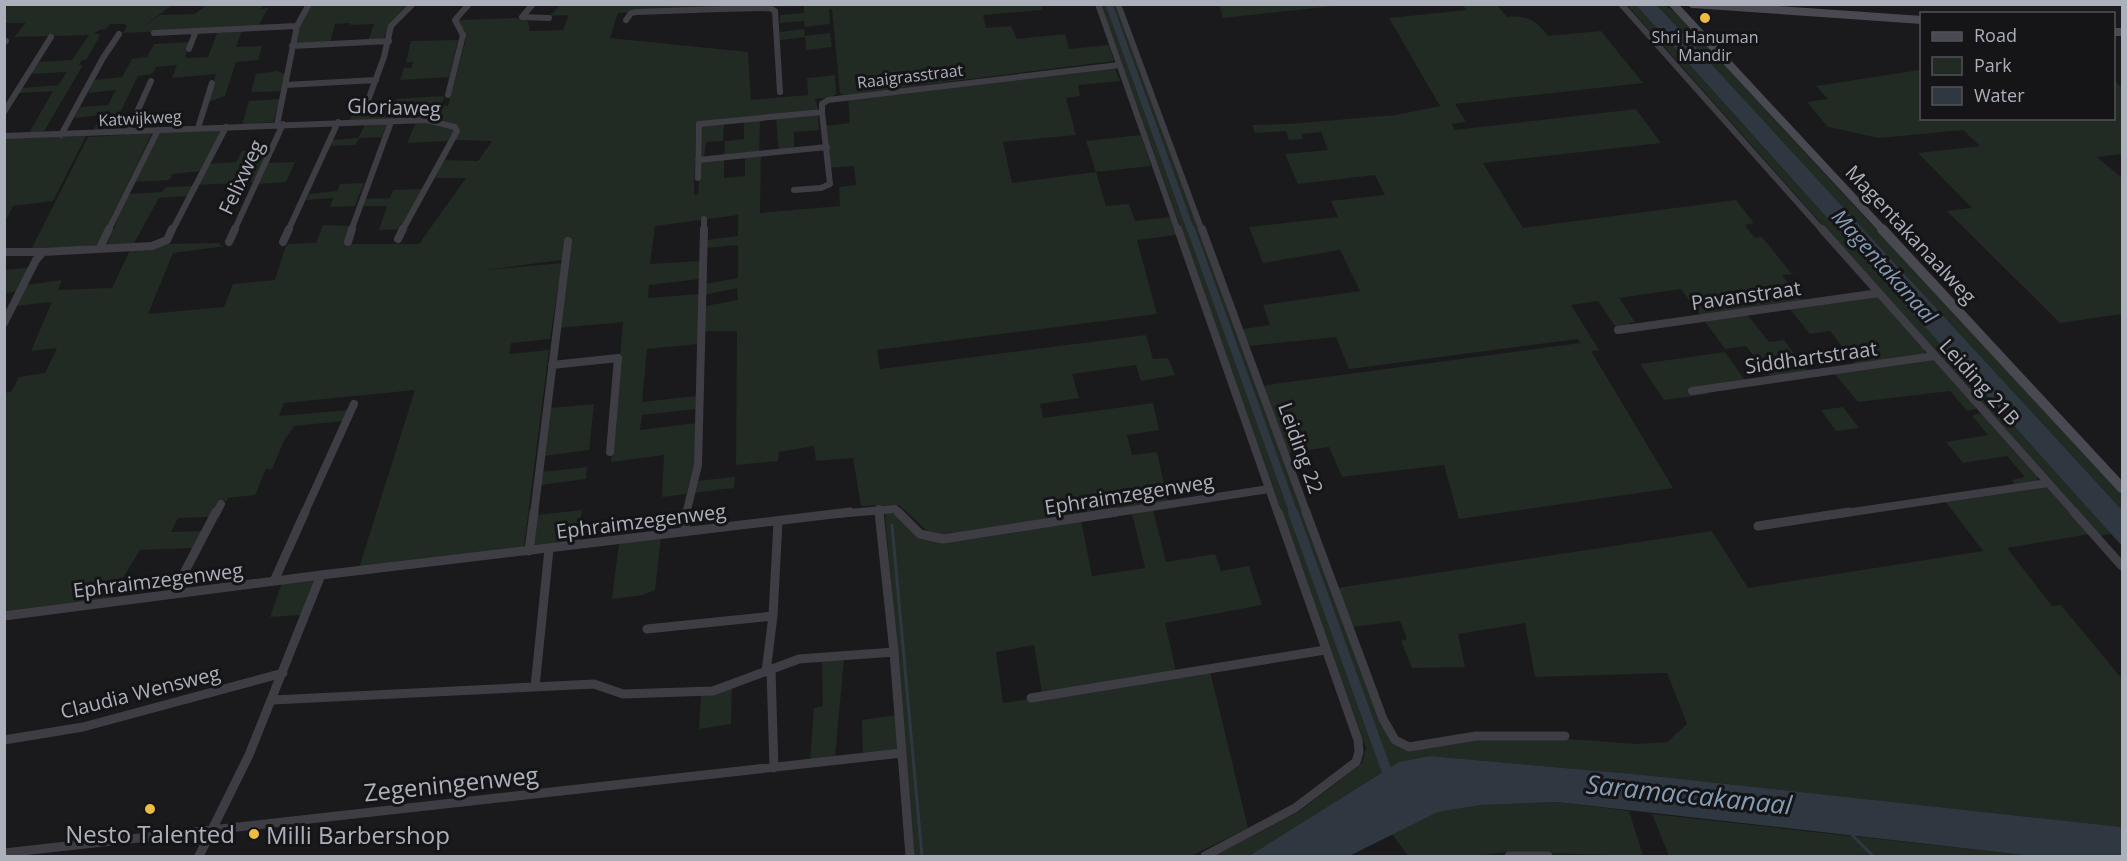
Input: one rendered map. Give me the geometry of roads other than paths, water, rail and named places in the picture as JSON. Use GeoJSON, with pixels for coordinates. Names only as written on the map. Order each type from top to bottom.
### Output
{"type":"FeatureCollection","features":[{"type":"Feature","properties":{"kind":"street","name":"Felixweg"},"geometry":{"type":"LineString","coordinates":[[229,242],[280,125],[292,46],[297,26],[309,4]]}},
{"type":"Feature","properties":{"kind":"street"},"geometry":{"type":"LineString","coordinates":[[366,106],[389,41],[391,26],[413,4]]}},
{"type":"Feature","properties":{"kind":"street"},"geometry":{"type":"LineString","coordinates":[[448,95],[463,35],[455,20],[469,4]]}},
{"type":"Feature","properties":{"kind":"street"},"geometry":{"type":"LineString","coordinates":[[533,4],[522,17],[549,18]]}},
{"type":"Feature","properties":{"kind":"street"},"geometry":{"type":"LineString","coordinates":[[1098,4],[1358,740],[1359,752],[1356,762],[1295,808],[1205,856]]}},
{"type":"Feature","properties":{"kind":"street","name":"Leiding 22"},"geometry":{"type":"LineString","coordinates":[[1119,4],[1379,709],[1395,740],[1409,747],[1476,736],[1565,736]]}},
{"type":"Feature","properties":{"kind":"street","name":"Leiding 21B"},"geometry":{"type":"LineString","coordinates":[[1622,4],[2122,566]]}},
{"type":"Feature","properties":{"kind":"street","name":"Magentakanaalweg"},"geometry":{"type":"LineString","coordinates":[[1673,4],[2122,488]]}},
{"type":"Feature","properties":{"kind":"street"},"geometry":{"type":"LineString","coordinates":[[1693,4],[1920,20]]}},
{"type":"Feature","properties":{"kind":"street"},"geometry":{"type":"LineString","coordinates":[[626,20],[631,13],[637,12],[723,7],[770,8],[776,11],[780,92]]}},
{"type":"Feature","properties":{"kind":"street"},"geometry":{"type":"LineString","coordinates":[[154,33],[297,26]]}},
{"type":"Feature","properties":{"kind":"street"},"geometry":{"type":"LineString","coordinates":[[189,49],[196,31]]}},
{"type":"Feature","properties":{"kind":"street"},"geometry":{"type":"LineString","coordinates":[[61,135],[103,58],[119,34]]}},
{"type":"Feature","properties":{"kind":"street"},"geometry":{"type":"LineString","coordinates":[[4,112],[51,37]]}},
{"type":"Feature","properties":{"kind":"street"},"geometry":{"type":"LineString","coordinates":[[292,46],[389,41]]}},
{"type":"Feature","properties":{"kind":"street","name":"Raaigrasstraat"},"geometry":{"type":"LineString","coordinates":[[822,112],[823,103],[834,98],[1119,64]]}},
{"type":"Feature","properties":{"kind":"street"},"geometry":{"type":"LineString","coordinates":[[285,85],[376,80]]}},
{"type":"Feature","properties":{"kind":"street"},"geometry":{"type":"LineString","coordinates":[[129,132],[151,81]]}},
{"type":"Feature","properties":{"kind":"street"},"geometry":{"type":"LineString","coordinates":[[198,128],[212,84]]}},
{"type":"Feature","properties":{"kind":"street"},"geometry":{"type":"LineString","coordinates":[[698,178],[699,124],[822,112],[830,184],[821,188],[794,190]]}},
{"type":"Feature","properties":{"kind":"street","name":"Gloriaweg"},"geometry":{"type":"LineString","coordinates":[[280,125],[434,121],[455,127],[457,131],[398,239]]}},
{"type":"Feature","properties":{"kind":"street"},"geometry":{"type":"LineString","coordinates":[[283,242],[338,122]]}},
{"type":"Feature","properties":{"kind":"street"},"geometry":{"type":"LineString","coordinates":[[348,242],[357,210],[391,122]]}},
{"type":"Feature","properties":{"kind":"street","name":"Katwijkweg"},"geometry":{"type":"LineString","coordinates":[[4,136],[280,125]]}},
{"type":"Feature","properties":{"kind":"street"},"geometry":{"type":"LineString","coordinates":[[4,252],[153,246],[167,240],[226,127]]}},
{"type":"Feature","properties":{"kind":"street"},"geometry":{"type":"LineString","coordinates":[[100,248],[158,130]]}},
{"type":"Feature","properties":{"kind":"street"},"geometry":{"type":"LineString","coordinates":[[698,160],[826,147]]}},
{"type":"Feature","properties":{"kind":"street"},"geometry":{"type":"LineString","coordinates":[[685,532],[686,513],[698,465],[704,219]]}},
{"type":"Feature","properties":{"kind":"street"},"geometry":{"type":"LineString","coordinates":[[528,551],[568,241]]}},
{"type":"Feature","properties":{"kind":"street"},"geometry":{"type":"LineString","coordinates":[[4,323],[36,260],[43,252]]}},
{"type":"Feature","properties":{"kind":"street","name":"Pavanstraat"},"geometry":{"type":"LineString","coordinates":[[1618,330],[1879,293]]}},
{"type":"Feature","properties":{"kind":"street","name":"Siddhartstraat"},"geometry":{"type":"LineString","coordinates":[[1692,391],[1934,356]]}},
{"type":"Feature","properties":{"kind":"street"},"geometry":{"type":"LineString","coordinates":[[552,365],[618,358],[610,452]]}},
{"type":"Feature","properties":{"kind":"street"},"geometry":{"type":"LineString","coordinates":[[274,581],[354,404]]}},
{"type":"Feature","properties":{"kind":"street"},"geometry":{"type":"LineString","coordinates":[[1758,526],[2048,483]]}},
{"type":"Feature","properties":{"kind":"street","name":"Ephraimzegenweg"},"geometry":{"type":"LineString","coordinates":[[4,616],[321,575],[879,509],[895,509],[920,534],[943,539],[1269,489]]}},
{"type":"Feature","properties":{"kind":"street"},"geometry":{"type":"LineString","coordinates":[[173,594],[221,504]]}},
{"type":"Feature","properties":{"kind":"street"},"geometry":{"type":"LineString","coordinates":[[879,509],[894,652],[910,856]]}},
{"type":"Feature","properties":{"kind":"street"},"geometry":{"type":"LineString","coordinates":[[774,768],[769,671],[778,522]]}},
{"type":"Feature","properties":{"kind":"street"},"geometry":{"type":"LineString","coordinates":[[535,687],[549,549]]}},
{"type":"Feature","properties":{"kind":"street"},"geometry":{"type":"LineString","coordinates":[[199,856],[249,755],[273,700],[321,575]]}},
{"type":"Feature","properties":{"kind":"street"},"geometry":{"type":"LineString","coordinates":[[647,629],[773,616]]}},
{"type":"Feature","properties":{"kind":"street"},"geometry":{"type":"LineString","coordinates":[[1031,698],[1325,650]]}},
{"type":"Feature","properties":{"kind":"street"},"geometry":{"type":"LineString","coordinates":[[273,700],[594,684],[623,694],[713,692],[799,659],[894,652]]}},
{"type":"Feature","properties":{"kind":"street","name":"Claudia Wensweg"},"geometry":{"type":"LineString","coordinates":[[4,740],[83,727],[283,673]]}},
{"type":"Feature","properties":{"kind":"street","name":"Zegeningenweg"},"geometry":{"type":"LineString","coordinates":[[4,853],[902,753]]}},
{"type":"Feature","properties":{"kind":"street"},"geometry":{"type":"LineString","coordinates":[[1509,856],[1548,856]]}},
{"type":"Feature","properties":{"kind":"water","name":"Magentakanaal"},"geometry":{"type":"Polygon","coordinates":[[[1636,5],[1656,5],[1665,14],[2122,510],[2122,546],[1636,5]]]}},
{"type":"Feature","properties":{"kind":"water","name":"Saramaccakanaal"},"geometry":{"type":"Polygon","coordinates":[[[1429,756],[1644,775],[2122,827],[2122,856],[2033,856],[1557,802],[1481,805],[1438,812],[1349,856],[1249,856],[1399,762],[1429,756]]]}},
{"type":"Feature","properties":{"kind":"waterway"},"geometry":{"type":"LineString","coordinates":[[1109,4],[1191,231]]}},
{"type":"Feature","properties":{"kind":"waterway"},"geometry":{"type":"LineString","coordinates":[[1191,229],[1294,514]]}},
{"type":"Feature","properties":{"kind":"waterway"},"geometry":{"type":"LineString","coordinates":[[1293,512],[1390,780]]}},
{"type":"Feature","properties":{"kind":"waterway"},"geometry":{"type":"LineString","coordinates":[[892,525],[922,856]]}},
{"type":"Feature","properties":{"kind":"waterway"},"geometry":{"type":"LineString","coordinates":[[1852,835],[1873,856]]}},
{"type":"Feature","properties":{"kind":"place","name":"Shri Hanuman Mandir"},"geometry":{"type":"Point","coordinates":[1705,18]}},
{"type":"Feature","properties":{"kind":"place","name":"Nesto Talented"},"geometry":{"type":"Point","coordinates":[150,809]}},
{"type":"Feature","properties":{"kind":"place","name":"Milli Barbershop"},"geometry":{"type":"Point","coordinates":[254,834]}}]}
